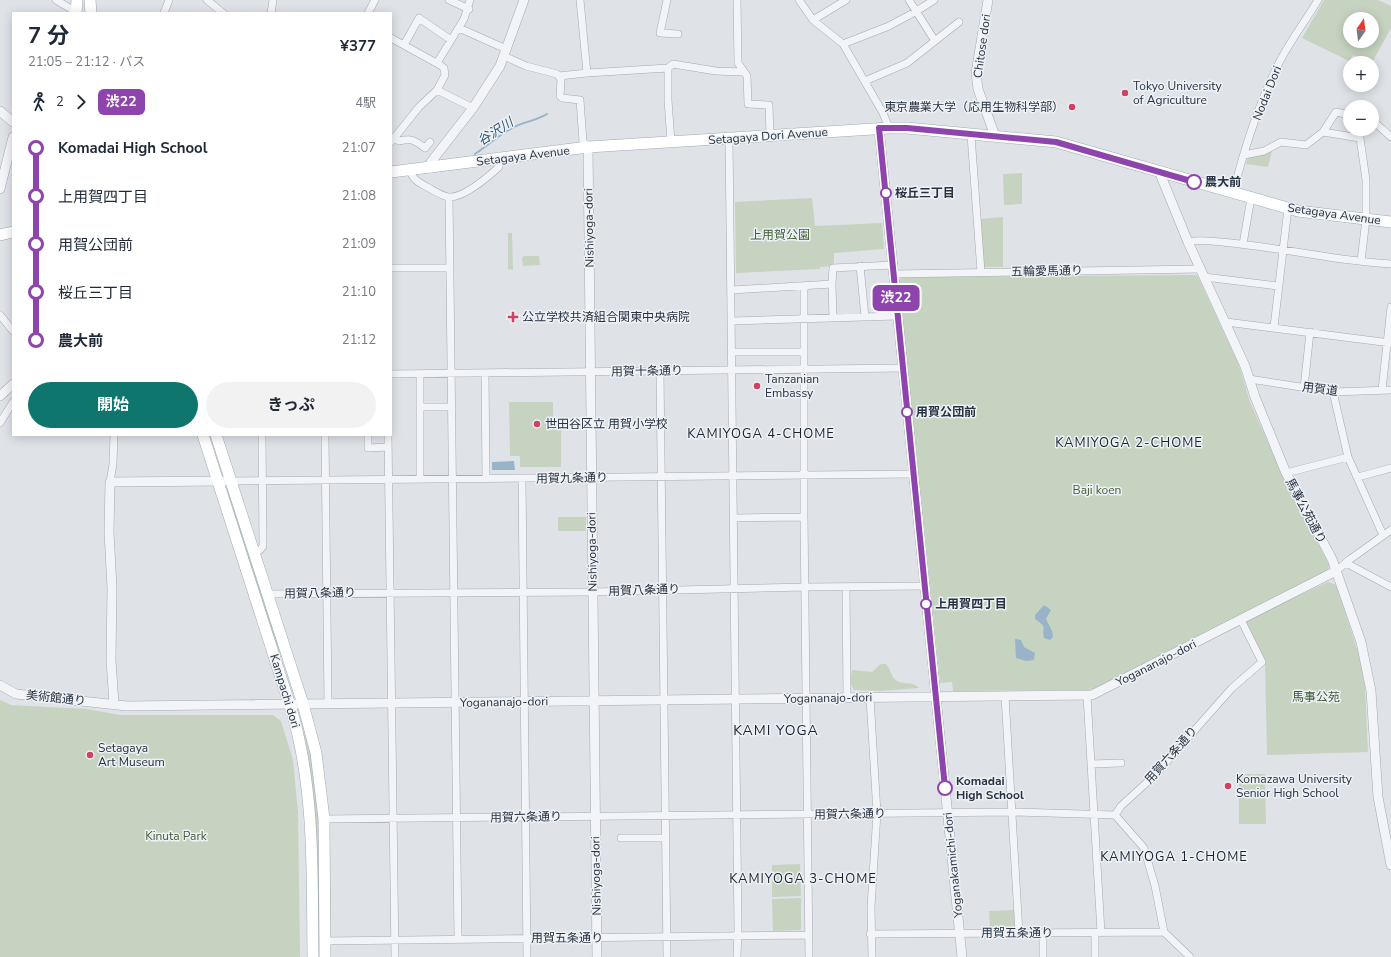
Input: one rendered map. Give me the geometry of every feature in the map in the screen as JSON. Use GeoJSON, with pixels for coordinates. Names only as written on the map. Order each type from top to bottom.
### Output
{"type":"FeatureCollection","features":[{"type":"Feature","properties":{"kind":"main road"},"geometry":{"type":"LineString","coordinates":[[78,0],[80,12]]}},
{"type":"Feature","properties":{"kind":"main road"},"geometry":{"type":"LineString","coordinates":[[81,12],[89,0]]}},
{"type":"Feature","properties":{"kind":"main road"},"geometry":{"type":"LineString","coordinates":[[89,0],[91,12]]}},
{"type":"Feature","properties":{"kind":"main road","name":"Setagaya Avenue"},"geometry":{"type":"LineString","coordinates":[[884,128],[1056,142],[1288,208],[1391,222]]}},
{"type":"Feature","properties":{"kind":"main road","name":"Setagaya Dori Avenue"},"geometry":{"type":"LineString","coordinates":[[588,147],[884,128]]}},
{"type":"Feature","properties":{"kind":"main road","name":"Setagaya Avenue"},"geometry":{"type":"LineString","coordinates":[[392,172],[588,147]]}},
{"type":"Feature","properties":{"kind":"main road"},"geometry":{"type":"LineString","coordinates":[[0,235],[12,232]]}},
{"type":"Feature","properties":{"kind":"main road","name":"Kampachi dori"},"geometry":{"type":"LineString","coordinates":[[203,436],[290,705],[303,756],[310,805],[313,957]]}},
{"type":"Feature","properties":{"kind":"main road","name":"Kampachi dori"},"geometry":{"type":"LineString","coordinates":[[216,436],[303,704],[319,771],[324,819],[326,957]]}},
{"type":"Feature","properties":{"kind":"street"},"geometry":{"type":"LineString","coordinates":[[56,0],[78,12]]}},
{"type":"Feature","properties":{"kind":"street"},"geometry":{"type":"LineString","coordinates":[[164,12],[169,0]]}},
{"type":"Feature","properties":{"kind":"street"},"geometry":{"type":"LineString","coordinates":[[206,0],[222,12]]}},
{"type":"Feature","properties":{"kind":"street"},"geometry":{"type":"LineString","coordinates":[[271,12],[273,0]]}},
{"type":"Feature","properties":{"kind":"street"},"geometry":{"type":"LineString","coordinates":[[369,12],[375,0]]}},
{"type":"Feature","properties":{"kind":"street"},"geometry":{"type":"LineString","coordinates":[[449,0],[469,8]]}},
{"type":"Feature","properties":{"kind":"street"},"geometry":{"type":"LineString","coordinates":[[437,63],[459,28],[469,8],[470,0]]}},
{"type":"Feature","properties":{"kind":"street"},"geometry":{"type":"LineString","coordinates":[[431,168],[431,162],[473,108],[500,66],[524,0]]}},
{"type":"Feature","properties":{"kind":"street"},"geometry":{"type":"LineString","coordinates":[[580,0],[587,73]]}},
{"type":"Feature","properties":{"kind":"street"},"geometry":{"type":"LineString","coordinates":[[667,0],[660,33],[678,34]]}},
{"type":"Feature","properties":{"kind":"street"},"geometry":{"type":"LineString","coordinates":[[737,0],[738,63],[747,76],[748,104],[769,105],[770,136]]}},
{"type":"Feature","properties":{"kind":"street"},"geometry":{"type":"LineString","coordinates":[[800,0],[813,20],[843,44],[883,113],[884,128]]}},
{"type":"Feature","properties":{"kind":"street"},"geometry":{"type":"LineString","coordinates":[[813,20],[846,0]]}},
{"type":"Feature","properties":{"kind":"street"},"geometry":{"type":"LineString","coordinates":[[909,0],[915,12],[935,41]]}},
{"type":"Feature","properties":{"kind":"street"},"geometry":{"type":"LineString","coordinates":[[843,44],[889,26],[934,0]]}},
{"type":"Feature","properties":{"kind":"street","name":"Chitose dori"},"geometry":{"type":"LineString","coordinates":[[988,0],[976,73],[978,89],[995,136]]}},
{"type":"Feature","properties":{"kind":"street","name":"Nodai Dori"},"geometry":{"type":"LineString","coordinates":[[1233,193],[1252,130],[1278,64],[1318,0]]}},
{"type":"Feature","properties":{"kind":"street"},"geometry":{"type":"LineString","coordinates":[[404,45],[419,18],[451,40]]}},
{"type":"Feature","properties":{"kind":"street"},"geometry":{"type":"LineString","coordinates":[[865,81],[907,63],[959,22]]}},
{"type":"Feature","properties":{"kind":"street"},"geometry":{"type":"LineString","coordinates":[[459,28],[505,52],[526,66],[557,74],[559,76],[668,68],[673,64],[716,71],[743,72]]}},
{"type":"Feature","properties":{"kind":"street"},"geometry":{"type":"LineString","coordinates":[[392,39],[437,63],[444,68],[445,76],[437,90],[419,108],[392,140]]}},
{"type":"Feature","properties":{"kind":"street"},"geometry":{"type":"LineString","coordinates":[[668,68],[668,100],[671,142]]}},
{"type":"Feature","properties":{"kind":"street"},"geometry":{"type":"LineString","coordinates":[[559,76],[561,80],[560,96],[562,98],[580,100],[584,142],[588,147]]}},
{"type":"Feature","properties":{"kind":"street"},"geometry":{"type":"LineString","coordinates":[[437,90],[473,108]]}},
{"type":"Feature","properties":{"kind":"street"},"geometry":{"type":"LineString","coordinates":[[0,112],[12,121]]}},
{"type":"Feature","properties":{"kind":"street"},"geometry":{"type":"LineString","coordinates":[[1244,155],[1264,151],[1281,142],[1306,145],[1323,132],[1336,112],[1343,114]]}},
{"type":"Feature","properties":{"kind":"street"},"geometry":{"type":"LineString","coordinates":[[1379,126],[1391,137]]}},
{"type":"Feature","properties":{"kind":"street","name":"Yoganakamichi-dori"},"geometry":{"type":"LineString","coordinates":[[884,128],[893,274],[962,957]]}},
{"type":"Feature","properties":{"kind":"street"},"geometry":{"type":"LineString","coordinates":[[1323,132],[1360,138],[1366,180],[1366,219],[1361,261]]}},
{"type":"Feature","properties":{"kind":"street"},"geometry":{"type":"LineString","coordinates":[[971,135],[981,272]]}},
{"type":"Feature","properties":{"kind":"street"},"geometry":{"type":"LineString","coordinates":[[730,139],[733,321],[732,370],[737,814],[737,957]]}},
{"type":"Feature","properties":{"kind":"street"},"geometry":{"type":"LineString","coordinates":[[392,140],[413,140],[425,148],[430,142]]}},
{"type":"Feature","properties":{"kind":"street","name":"Nishiyoga-dori"},"geometry":{"type":"LineString","coordinates":[[588,147],[597,957]]}},
{"type":"Feature","properties":{"kind":"street"},"geometry":{"type":"LineString","coordinates":[[0,189],[11,155]]}},
{"type":"Feature","properties":{"kind":"street"},"geometry":{"type":"LineString","coordinates":[[410,170],[415,180],[449,197],[457,196],[471,189],[499,167],[498,159]]}},
{"type":"Feature","properties":{"kind":"street","name":"馬事公苑通り"},"geometry":{"type":"LineString","coordinates":[[1162,172],[1161,176],[1188,242],[1226,322],[1286,473],[1319,534],[1336,571],[1361,642],[1371,691],[1378,797],[1391,865]]}},
{"type":"Feature","properties":{"kind":"street"},"geometry":{"type":"LineString","coordinates":[[449,197],[458,939]]}},
{"type":"Feature","properties":{"kind":"street"},"geometry":{"type":"LineString","coordinates":[[1243,244],[1251,198]]}},
{"type":"Feature","properties":{"kind":"street"},"geometry":{"type":"LineString","coordinates":[[1274,328],[1288,208]]}},
{"type":"Feature","properties":{"kind":"street"},"geometry":{"type":"LineString","coordinates":[[1188,242],[1198,240],[1243,244],[1283,251],[1391,264]]}},
{"type":"Feature","properties":{"kind":"street"},"geometry":{"type":"LineString","coordinates":[[833,318],[833,268],[893,265]]}},
{"type":"Feature","properties":{"kind":"street"},"geometry":{"type":"LineString","coordinates":[[860,266],[865,317]]}},
{"type":"Feature","properties":{"kind":"street"},"geometry":{"type":"LineString","coordinates":[[392,268],[450,268]]}},
{"type":"Feature","properties":{"kind":"street","name":"五輪愛馬通り"},"geometry":{"type":"LineString","coordinates":[[893,274],[981,272],[1202,273],[1278,286]]}},
{"type":"Feature","properties":{"kind":"street"},"geometry":{"type":"LineString","coordinates":[[732,290],[832,284]]}},
{"type":"Feature","properties":{"kind":"street"},"geometry":{"type":"LineString","coordinates":[[804,286],[804,517],[806,587],[809,957]]}},
{"type":"Feature","properties":{"kind":"street"},"geometry":{"type":"LineString","coordinates":[[1382,390],[1389,342],[1391,307]]}},
{"type":"Feature","properties":{"kind":"street"},"geometry":{"type":"LineString","coordinates":[[0,315],[12,329]]}},
{"type":"Feature","properties":{"kind":"street"},"geometry":{"type":"LineString","coordinates":[[733,321],[898,316]]}},
{"type":"Feature","properties":{"kind":"street"},"geometry":{"type":"LineString","coordinates":[[1226,322],[1389,342]]}},
{"type":"Feature","properties":{"kind":"street"},"geometry":{"type":"LineString","coordinates":[[1304,388],[1310,332]]}},
{"type":"Feature","properties":{"kind":"street"},"geometry":{"type":"LineString","coordinates":[[733,352],[804,352]]}},
{"type":"Feature","properties":{"kind":"street","name":"用賀十条通り"},"geometry":{"type":"LineString","coordinates":[[392,374],[902,368]]}},
{"type":"Feature","properties":{"kind":"street"},"geometry":{"type":"LineString","coordinates":[[660,372],[667,957]]}},
{"type":"Feature","properties":{"kind":"street"},"geometry":{"type":"LineString","coordinates":[[420,374],[420,480]]}},
{"type":"Feature","properties":{"kind":"street"},"geometry":{"type":"LineString","coordinates":[[485,374],[486,478]]}},
{"type":"Feature","properties":{"kind":"street","name":"用賀道"},"geometry":{"type":"LineString","coordinates":[[1249,379],[1333,392],[1391,390]]}},
{"type":"Feature","properties":{"kind":"street"},"geometry":{"type":"LineString","coordinates":[[0,396],[12,385]]}},
{"type":"Feature","properties":{"kind":"street"},"geometry":{"type":"LineString","coordinates":[[1333,392],[1348,457],[1384,535]]}},
{"type":"Feature","properties":{"kind":"street"},"geometry":{"type":"LineString","coordinates":[[0,423],[12,404]]}},
{"type":"Feature","properties":{"kind":"street"},"geometry":{"type":"LineString","coordinates":[[420,407],[452,407]]}},
{"type":"Feature","properties":{"kind":"street"},"geometry":{"type":"LineString","coordinates":[[114,436],[108,525],[112,588],[111,660],[114,704]]}},
{"type":"Feature","properties":{"kind":"street"},"geometry":{"type":"LineString","coordinates":[[254,552],[260,550],[263,546],[262,436]]}},
{"type":"Feature","properties":{"kind":"street"},"geometry":{"type":"LineString","coordinates":[[325,436],[328,704]]}},
{"type":"Feature","properties":{"kind":"street"},"geometry":{"type":"LineString","coordinates":[[368,436],[368,448],[388,447]]}},
{"type":"Feature","properties":{"kind":"street"},"geometry":{"type":"LineString","coordinates":[[388,436],[395,957]]}},
{"type":"Feature","properties":{"kind":"street"},"geometry":{"type":"LineString","coordinates":[[1286,473],[1348,457]]}},
{"type":"Feature","properties":{"kind":"street"},"geometry":{"type":"LineString","coordinates":[[1358,477],[1391,468]]}},
{"type":"Feature","properties":{"kind":"street","name":"用賀九条通り"},"geometry":{"type":"LineString","coordinates":[[231,481],[420,480],[486,478],[662,478],[913,474]]}},
{"type":"Feature","properties":{"kind":"street"},"geometry":{"type":"LineString","coordinates":[[522,478],[527,957]]}},
{"type":"Feature","properties":{"kind":"street"},"geometry":{"type":"LineString","coordinates":[[110,482],[231,481]]}},
{"type":"Feature","properties":{"kind":"street"},"geometry":{"type":"LineString","coordinates":[[734,518],[804,517]]}},
{"type":"Feature","properties":{"kind":"street"},"geometry":{"type":"LineString","coordinates":[[1336,571],[1391,530]]}},
{"type":"Feature","properties":{"kind":"street"},"geometry":{"type":"LineString","coordinates":[[1346,564],[1391,587]]}},
{"type":"Feature","properties":{"kind":"street","name":"Yogananajo-dori"},"geometry":{"type":"LineString","coordinates":[[290,705],[1087,696],[1097,694],[1336,571]]}},
{"type":"Feature","properties":{"kind":"street","name":"用賀八条通り"},"geometry":{"type":"LineString","coordinates":[[267,594],[593,592],[924,586]]}},
{"type":"Feature","properties":{"kind":"street"},"geometry":{"type":"LineString","coordinates":[[846,587],[847,698]]}},
{"type":"Feature","properties":{"kind":"street","name":"用賀六条通り"},"geometry":{"type":"LineString","coordinates":[[324,819],[1012,812],[1115,815],[1121,806],[1155,775],[1232,688],[1262,662],[1241,620]]}},
{"type":"Feature","properties":{"kind":"street","name":"美術館通り"},"geometry":{"type":"LineString","coordinates":[[0,684],[16,694],[127,706],[290,705]]}},
{"type":"Feature","properties":{"kind":"street"},"geometry":{"type":"LineString","coordinates":[[1005,696],[1019,933]]}},
{"type":"Feature","properties":{"kind":"street"},"geometry":{"type":"LineString","coordinates":[[1087,696],[1092,764],[1098,932],[1095,957]]}},
{"type":"Feature","properties":{"kind":"street"},"geometry":{"type":"LineString","coordinates":[[866,957],[872,957],[870,934],[877,813],[870,698]]}},
{"type":"Feature","properties":{"kind":"street"},"geometry":{"type":"LineString","coordinates":[[1092,764],[1121,763]]}},
{"type":"Feature","properties":{"kind":"street"},"geometry":{"type":"LineString","coordinates":[[1115,815],[1144,848],[1155,886],[1164,932],[1185,955]]}},
{"type":"Feature","properties":{"kind":"street"},"geometry":{"type":"LineString","coordinates":[[621,838],[665,838]]}},
{"type":"Feature","properties":{"kind":"street","name":"用賀五条通り"},"geometry":{"type":"LineString","coordinates":[[870,934],[1164,932]]}},
{"type":"Feature","properties":{"kind":"street"},"geometry":{"type":"LineString","coordinates":[[1043,933],[1043,957]]}},
{"type":"Feature","properties":{"kind":"street","name":"用賀五条通り"},"geometry":{"type":"LineString","coordinates":[[325,941],[809,935]]}},
{"type":"Feature","properties":{"kind":"green space"},"geometry":{"type":"Polygon","coordinates":[[[1324,0],[1378,0],[1391,6],[1391,28],[1376,56],[1353,55],[1343,56],[1343,58],[1302,38],[1324,0]]]}},
{"type":"Feature","properties":{"kind":"green space"},"geometry":{"type":"Polygon","coordinates":[[[1272,151],[1268,167],[1246,164],[1248,158],[1272,151]]]}},
{"type":"Feature","properties":{"kind":"green space"},"geometry":{"type":"Polygon","coordinates":[[[1022,173],[1022,204],[1004,205],[1003,174],[1022,173]]]}},
{"type":"Feature","properties":{"kind":"green space","name":"上用賀公園"},"geometry":{"type":"Polygon","coordinates":[[[812,198],[815,226],[882,223],[884,249],[834,253],[834,266],[820,267],[820,269],[736,273],[735,202],[812,198]]]}},
{"type":"Feature","properties":{"kind":"green space"},"geometry":{"type":"Polygon","coordinates":[[[1003,217],[1003,267],[983,267],[980,219],[1003,217]]]}},
{"type":"Feature","properties":{"kind":"green space"},"geometry":{"type":"Polygon","coordinates":[[[508,233],[512,233],[513,270],[508,269],[508,233]]]}},
{"type":"Feature","properties":{"kind":"green space"},"geometry":{"type":"Polygon","coordinates":[[[524,256],[539,256],[540,265],[523,266],[522,258],[524,256]]]}},
{"type":"Feature","properties":{"kind":"green space","name":"Baji koen"},"geometry":{"type":"Polygon","coordinates":[[[1197,275],[1239,365],[1250,402],[1282,474],[1329,565],[1328,570],[1098,688],[1087,690],[953,691],[952,682],[940,683],[899,280],[902,277],[1197,275]]]}},
{"type":"Feature","properties":{"kind":"green space"},"geometry":{"type":"Polygon","coordinates":[[[509,402],[553,402],[553,425],[561,425],[561,467],[520,467],[520,456],[510,456],[509,402]]]}},
{"type":"Feature","properties":{"kind":"green space"},"geometry":{"type":"Polygon","coordinates":[[[226,487],[228,487],[278,640],[288,686],[226,487]]]}},
{"type":"Feature","properties":{"kind":"green space"},"geometry":{"type":"Polygon","coordinates":[[[558,517],[586,517],[586,531],[558,531],[558,517]]]}},
{"type":"Feature","properties":{"kind":"green space","name":"馬事公苑"},"geometry":{"type":"Polygon","coordinates":[[[1328,582],[1336,585],[1360,658],[1365,687],[1368,752],[1267,755],[1265,661],[1244,621],[1328,582]]]}},
{"type":"Feature","properties":{"kind":"green space"},"geometry":{"type":"Polygon","coordinates":[[[881,664],[886,664],[895,680],[917,686],[919,688],[880,691],[854,690],[850,683],[852,670],[872,672],[881,664]]]}},
{"type":"Feature","properties":{"kind":"green space","name":"Kinuta Park"},"geometry":{"type":"Polygon","coordinates":[[[0,700],[11,705],[87,709],[120,715],[273,715],[281,721],[293,760],[298,812],[300,957],[0,957],[0,700]]]}},
{"type":"Feature","properties":{"kind":"green space"},"geometry":{"type":"Polygon","coordinates":[[[303,719],[310,749],[319,813],[321,957],[317,957],[314,808],[307,749],[301,720],[303,719]]]}},
{"type":"Feature","properties":{"kind":"green space"},"geometry":{"type":"Polygon","coordinates":[[[1241,774],[1265,774],[1266,824],[1239,824],[1239,779],[1241,774]]]}},
{"type":"Feature","properties":{"kind":"green space"},"geometry":{"type":"Polygon","coordinates":[[[800,864],[801,896],[772,897],[772,865],[800,864]]]}},
{"type":"Feature","properties":{"kind":"green space"},"geometry":{"type":"Polygon","coordinates":[[[801,898],[801,930],[773,931],[772,899],[801,898]]]}},
{"type":"Feature","properties":{"kind":"green space"},"geometry":{"type":"Polygon","coordinates":[[[1015,910],[1015,928],[990,929],[989,911],[1015,910]]]}},
{"type":"Feature","properties":{"kind":"water"},"geometry":{"type":"Polygon","coordinates":[[[514,461],[515,470],[492,470],[492,462],[514,461]]]}},
{"type":"Feature","properties":{"kind":"water"},"geometry":{"type":"Polygon","coordinates":[[[1044,605],[1051,610],[1046,619],[1052,631],[1053,637],[1050,640],[1044,638],[1044,627],[1035,619],[1035,615],[1044,605]]]}},
{"type":"Feature","properties":{"kind":"water"},"geometry":{"type":"Polygon","coordinates":[[[1015,639],[1021,640],[1024,647],[1035,653],[1034,660],[1026,661],[1016,658],[1015,639]]]}},
{"type":"Feature","properties":{"kind":"waterway","name":"谷沢川"},"geometry":{"type":"LineString","coordinates":[[475,154],[512,128],[547,114]]}},
{"type":"Feature","properties":{"kind":"waterway"},"geometry":{"type":"LineString","coordinates":[[505,121],[512,128]]}},
{"type":"Feature","properties":{"kind":"bus line","name":"渋22"},"geometry":{"type":"LineString","coordinates":[[945,788],[879,128],[907,128],[1056,142],[1194,182]]}},
{"type":"Feature","properties":{"kind":"place","name":"Tokyo University of Agriculture"},"geometry":{"type":"Point","coordinates":[1125,93]}},
{"type":"Feature","properties":{"kind":"place","name":"東京農業大学（応用生物科学部）"},"geometry":{"type":"Point","coordinates":[1072,107]}},
{"type":"Feature","properties":{"kind":"place","name":"農大前"},"geometry":{"type":"Point","coordinates":[1194,182]}},
{"type":"Feature","properties":{"kind":"place","name":"桜丘三丁目"},"geometry":{"type":"Point","coordinates":[886,193]}},
{"type":"Feature","properties":{"kind":"place","name":"公立学校共済組合関東中央病院"},"geometry":{"type":"Point","coordinates":[513,317]}},
{"type":"Feature","properties":{"kind":"place","name":"Tanzanian Embassy"},"geometry":{"type":"Point","coordinates":[757,386]}},
{"type":"Feature","properties":{"kind":"place","name":"用賀公団前"},"geometry":{"type":"Point","coordinates":[907,412]}},
{"type":"Feature","properties":{"kind":"place","name":"世田谷区立 用賀小学校"},"geometry":{"type":"Point","coordinates":[537,424]}},
{"type":"Feature","properties":{"kind":"place","name":"上用賀四丁目"},"geometry":{"type":"Point","coordinates":[926,604]}},
{"type":"Feature","properties":{"kind":"place","name":"Setagaya Art Museum"},"geometry":{"type":"Point","coordinates":[90,755]}},
{"type":"Feature","properties":{"kind":"place","name":"Komazawa University Senior High School"},"geometry":{"type":"Point","coordinates":[1228,786]}},
{"type":"Feature","properties":{"kind":"place","name":"Komadai High School"},"geometry":{"type":"Point","coordinates":[945,788]}},
{"type":"Feature","properties":{"kind":"district","name":"KAMIYOGA 4-CHOME"},"geometry":{"type":"Point","coordinates":[761,433]}},
{"type":"Feature","properties":{"kind":"district","name":"KAMIYOGA 2-CHOME"},"geometry":{"type":"Point","coordinates":[1129,442]}},
{"type":"Feature","properties":{"kind":"district","name":"KAMI YOGA"},"geometry":{"type":"Point","coordinates":[776,730]}},
{"type":"Feature","properties":{"kind":"district","name":"KAMIYOGA 1-CHOME"},"geometry":{"type":"Point","coordinates":[1174,856]}},
{"type":"Feature","properties":{"kind":"district","name":"KAMIYOGA 3-CHOME"},"geometry":{"type":"Point","coordinates":[803,878]}}]}
